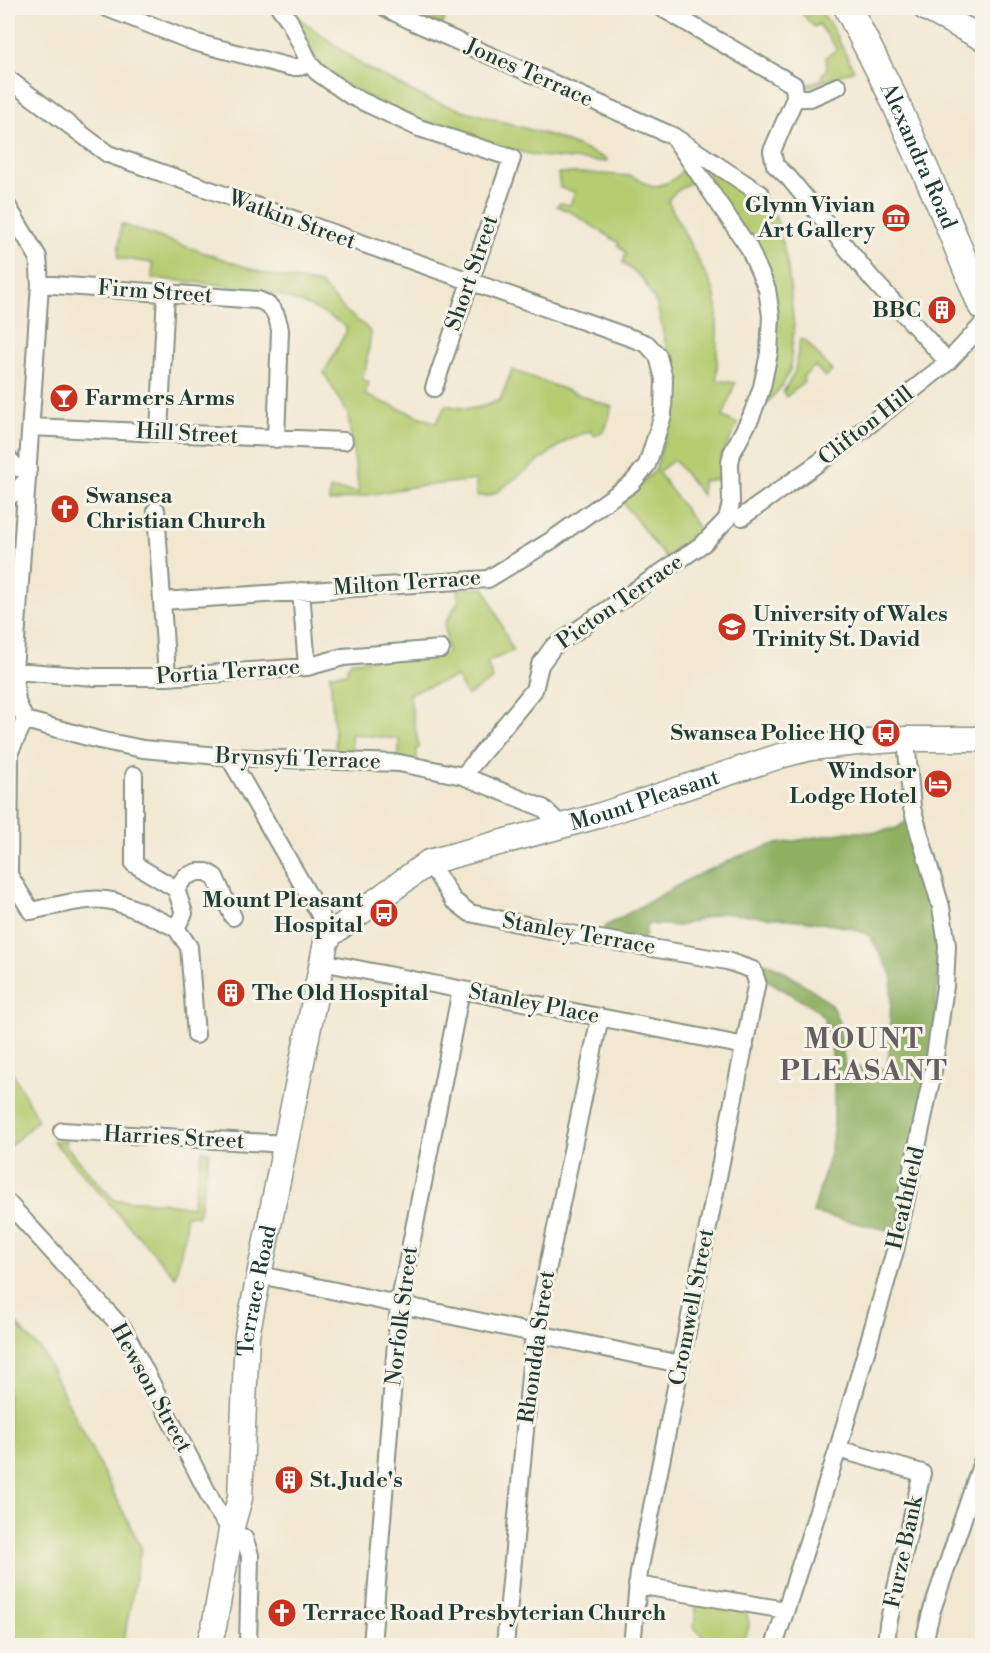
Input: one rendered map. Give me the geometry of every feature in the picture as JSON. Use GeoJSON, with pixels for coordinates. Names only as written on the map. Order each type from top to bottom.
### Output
{"type":"FeatureCollection","features":[{"type":"Feature","properties":{"kind":"main road","name":"Alexandra Road"},"geometry":{"type":"LineString","coordinates":[[848,8],[892,95],[982,306]]}},
{"type":"Feature","properties":{"kind":"street"},"geometry":{"type":"LineString","coordinates":[[107,8],[194,42],[290,67],[310,64],[289,20],[280,8]]}},
{"type":"Feature","properties":{"kind":"street","name":"Jones Terrace"},"geometry":{"type":"LineString","coordinates":[[386,8],[673,136],[761,194]]}},
{"type":"Feature","properties":{"kind":"street"},"geometry":{"type":"LineString","coordinates":[[662,8],[794,85],[795,98],[772,151],[775,165],[789,178],[873,280],[948,362]]}},
{"type":"Feature","properties":{"kind":"street"},"geometry":{"type":"LineString","coordinates":[[925,8],[982,38]]}},
{"type":"Feature","properties":{"kind":"street"},"geometry":{"type":"LineString","coordinates":[[954,8],[982,27]]}},
{"type":"Feature","properties":{"kind":"street","name":"Short Street"},"geometry":{"type":"LineString","coordinates":[[310,64],[317,72],[351,96],[382,111],[419,128],[512,158],[468,282],[434,388]]}},
{"type":"Feature","properties":{"kind":"street","name":"Watkin Street"},"geometry":{"type":"LineString","coordinates":[[8,79],[108,154],[594,325],[647,345],[658,356]]}},
{"type":"Feature","properties":{"kind":"street"},"geometry":{"type":"LineString","coordinates":[[795,98],[810,98],[838,86]]}},
{"type":"Feature","properties":{"kind":"street","name":"Picton Terrace"},"geometry":{"type":"LineString","coordinates":[[463,776],[534,690],[540,665],[553,647],[704,543],[727,519],[732,453],[751,417],[762,387],[770,353],[771,316],[767,289],[749,248],[673,136]]}},
{"type":"Feature","properties":{"kind":"street"},"geometry":{"type":"LineString","coordinates":[[8,207],[12,223],[38,257],[40,284],[14,671],[17,702],[25,720],[10,751],[9,875],[31,911],[105,900],[143,912],[176,928],[189,947],[196,1035]]}},
{"type":"Feature","properties":{"kind":"street","name":"Firm Street"},"geometry":{"type":"LineString","coordinates":[[40,284],[258,300],[268,304],[278,315],[280,330],[276,439]]}},
{"type":"Feature","properties":{"kind":"street"},"geometry":{"type":"LineString","coordinates":[[159,433],[166,293]]}},
{"type":"Feature","properties":{"kind":"street","name":"Clifton Hill"},"geometry":{"type":"LineString","coordinates":[[742,517],[845,444],[948,362],[982,325]]}},
{"type":"Feature","properties":{"kind":"street","name":"Milton Terrace"},"geometry":{"type":"LineString","coordinates":[[162,601],[488,579],[552,540],[632,483],[647,465],[663,415],[664,379],[658,356]]}},
{"type":"Feature","properties":{"kind":"street","name":"Hill Street"},"geometry":{"type":"LineString","coordinates":[[31,427],[344,441]]}},
{"type":"Feature","properties":{"kind":"street"},"geometry":{"type":"LineString","coordinates":[[8,458],[16,468],[27,475]]}},
{"type":"Feature","properties":{"kind":"street"},"geometry":{"type":"LineString","coordinates":[[8,498],[27,475]]}},
{"type":"Feature","properties":{"kind":"street"},"geometry":{"type":"LineString","coordinates":[[156,510],[167,677]]}},
{"type":"Feature","properties":{"kind":"street"},"geometry":{"type":"LineString","coordinates":[[301,591],[307,667]]}},
{"type":"Feature","properties":{"kind":"street","name":"Portia Terrace"},"geometry":{"type":"LineString","coordinates":[[14,671],[95,678],[167,677],[307,667],[343,657],[441,649]]}},
{"type":"Feature","properties":{"kind":"street","name":"Brynsyfi Terrace"},"geometry":{"type":"LineString","coordinates":[[25,720],[99,740],[144,749],[229,757],[399,763],[463,776],[543,808],[561,825]]}},
{"type":"Feature","properties":{"kind":"street","name":"Mount Pleasant"},"geometry":{"type":"LineString","coordinates":[[331,934],[429,862],[598,816],[801,751],[906,739],[982,739]]}},
{"type":"Feature","properties":{"kind":"street","name":"Heathfield"},"geometry":{"type":"LineString","coordinates":[[774,1646],[838,1449],[895,1251],[933,1071],[945,986],[947,945],[941,908],[912,808],[906,739]]}},
{"type":"Feature","properties":{"kind":"street"},"geometry":{"type":"LineString","coordinates":[[229,757],[331,934]]}},
{"type":"Feature","properties":{"kind":"street"},"geometry":{"type":"LineString","coordinates":[[134,774],[134,864],[176,889],[184,913],[176,928]]}},
{"type":"Feature","properties":{"kind":"street","name":"Stanley Terrace"},"geometry":{"type":"LineString","coordinates":[[429,862],[453,900],[470,913],[554,931],[727,961],[753,970]]}},
{"type":"Feature","properties":{"kind":"street"},"geometry":{"type":"LineString","coordinates":[[176,889],[185,877],[197,872],[207,872],[215,877],[233,917]]}},
{"type":"Feature","properties":{"kind":"street","name":"Terrace Road"},"geometry":{"type":"LineString","coordinates":[[208,1646],[214,1627],[231,1530],[240,1498],[247,1335],[326,942],[331,934]]}},
{"type":"Feature","properties":{"kind":"street","name":"Stanley Place"},"geometry":{"type":"LineString","coordinates":[[322,962],[745,1046]]}},
{"type":"Feature","properties":{"kind":"street","name":"Cromwell Street"},"geometry":{"type":"LineString","coordinates":[[632,1646],[637,1585],[757,982],[753,970]]}},
{"type":"Feature","properties":{"kind":"street","name":"Norfolk Street"},"geometry":{"type":"LineString","coordinates":[[372,1646],[399,1305],[461,990]]}},
{"type":"Feature","properties":{"kind":"street","name":"Rhondda Street"},"geometry":{"type":"LineString","coordinates":[[505,1646],[534,1333],[600,1017]]}},
{"type":"Feature","properties":{"kind":"street","name":"Harries Street"},"geometry":{"type":"LineString","coordinates":[[62,1131],[286,1144]]}},
{"type":"Feature","properties":{"kind":"street","name":"Hewson Street"},"geometry":{"type":"LineString","coordinates":[[8,1203],[124,1330],[216,1509],[231,1530]]}},
{"type":"Feature","properties":{"kind":"street"},"geometry":{"type":"LineString","coordinates":[[260,1275],[680,1364]]}},
{"type":"Feature","properties":{"kind":"street","name":"Furze Bank"},"geometry":{"type":"LineString","coordinates":[[838,1449],[922,1473],[888,1624],[886,1646]]}},
{"type":"Feature","properties":{"kind":"street"},"geometry":{"type":"LineString","coordinates":[[923,1646],[931,1613],[982,1462]]}},
{"type":"Feature","properties":{"kind":"street"},"geometry":{"type":"LineString","coordinates":[[231,1530],[244,1538],[250,1556],[248,1646]]}},
{"type":"Feature","properties":{"kind":"street"},"geometry":{"type":"LineString","coordinates":[[637,1585],[785,1610]]}},
{"type":"Feature","properties":{"kind":"green space"},"geometry":{"type":"Polygon","coordinates":[[[399,8],[449,8],[442,26],[399,8]]]}},
{"type":"Feature","properties":{"kind":"green space"},"geometry":{"type":"Polygon","coordinates":[[[797,8],[817,8],[830,24],[854,70],[807,88],[802,85],[824,78],[822,75],[827,68],[826,57],[837,49],[819,24],[814,27],[797,8]]]}},
{"type":"Feature","properties":{"kind":"green space"},"geometry":{"type":"Polygon","coordinates":[[[293,14],[365,67],[429,100],[555,137],[607,159],[606,162],[538,156],[497,146],[422,122],[356,92],[322,67],[311,51],[293,14]]]}},
{"type":"Feature","properties":{"kind":"green space"},"geometry":{"type":"Polygon","coordinates":[[[699,158],[768,203],[776,217],[788,267],[794,327],[790,370],[782,386],[766,404],[764,403],[774,306],[699,158]]]}},
{"type":"Feature","properties":{"kind":"green space"},"geometry":{"type":"Polygon","coordinates":[[[685,165],[696,178],[672,195],[668,201],[714,291],[717,306],[717,380],[735,383],[723,417],[738,424],[721,457],[719,479],[702,481],[702,495],[674,460],[658,472],[703,534],[667,560],[621,500],[655,471],[667,429],[675,385],[657,305],[642,278],[623,263],[626,253],[618,245],[619,243],[571,212],[557,206],[560,203],[570,205],[575,192],[560,188],[558,173],[632,176],[652,187],[672,180],[685,165]]]}},
{"type":"Feature","properties":{"kind":"green space"},"geometry":{"type":"Polygon","coordinates":[[[121,224],[266,274],[320,284],[371,333],[362,379],[369,382],[365,395],[436,423],[446,405],[474,408],[500,400],[512,370],[612,407],[605,430],[595,436],[591,431],[570,438],[494,494],[476,496],[476,480],[412,487],[329,502],[330,489],[359,492],[348,415],[324,373],[346,332],[346,327],[324,313],[277,295],[228,286],[152,278],[153,263],[118,258],[121,224]]]}},
{"type":"Feature","properties":{"kind":"green space"},"geometry":{"type":"Polygon","coordinates":[[[800,339],[806,341],[832,371],[825,377],[815,366],[803,377],[804,382],[786,397],[783,393],[795,371],[800,339]]]}},
{"type":"Feature","properties":{"kind":"green space"},"geometry":{"type":"Polygon","coordinates":[[[485,588],[513,651],[487,662],[493,679],[467,696],[457,677],[409,693],[419,748],[416,749],[418,762],[399,760],[399,739],[351,734],[352,753],[336,753],[330,674],[347,673],[347,667],[352,661],[447,654],[445,624],[459,600],[457,589],[485,588]]]}},
{"type":"Feature","properties":{"kind":"green space"},"geometry":{"type":"Polygon","coordinates":[[[908,820],[926,873],[941,940],[933,1049],[896,1232],[813,1213],[830,1153],[834,1123],[834,1070],[831,1046],[824,1018],[817,1010],[767,980],[756,966],[766,963],[780,969],[819,994],[832,1006],[839,1022],[845,1067],[888,1069],[892,975],[869,935],[851,928],[809,921],[720,913],[679,926],[647,924],[645,937],[638,941],[605,932],[604,927],[691,878],[737,857],[771,845],[847,832],[875,832],[897,828],[908,820]]]}},
{"type":"Feature","properties":{"kind":"green space"},"geometry":{"type":"Polygon","coordinates":[[[8,1064],[38,1120],[8,1148],[8,1064]]]}},
{"type":"Feature","properties":{"kind":"green space"},"geometry":{"type":"Polygon","coordinates":[[[53,1141],[66,1141],[66,1146],[114,1200],[159,1202],[192,1207],[202,1150],[210,1151],[198,1216],[187,1215],[185,1217],[186,1232],[175,1277],[53,1141]]]}},
{"type":"Feature","properties":{"kind":"green space"},"geometry":{"type":"Polygon","coordinates":[[[8,1315],[43,1353],[141,1547],[123,1645],[8,1645],[10,1633],[8,1614],[8,1315]]]}},
{"type":"Feature","properties":{"kind":"green space"},"geometry":{"type":"Polygon","coordinates":[[[697,1601],[745,1609],[749,1628],[740,1645],[706,1645],[703,1637],[694,1627],[697,1601]]]}},
{"type":"Feature","properties":{"kind":"place","name":"Glynn Vivian Art Gallery"},"geometry":{"type":"Point","coordinates":[896,218]}},
{"type":"Feature","properties":{"kind":"place","name":"BBC"},"geometry":{"type":"Point","coordinates":[942,310]}},
{"type":"Feature","properties":{"kind":"place","name":"Farmers Arms"},"geometry":{"type":"Point","coordinates":[64,398]}},
{"type":"Feature","properties":{"kind":"place","name":"Swansea Christian Church"},"geometry":{"type":"Point","coordinates":[65,509]}},
{"type":"Feature","properties":{"kind":"place","name":"University of Wales Trinity St. David"},"geometry":{"type":"Point","coordinates":[732,627]}},
{"type":"Feature","properties":{"kind":"place","name":"Swansea Police HQ"},"geometry":{"type":"Point","coordinates":[886,733]}},
{"type":"Feature","properties":{"kind":"place","name":"Windsor Lodge Hotel"},"geometry":{"type":"Point","coordinates":[938,784]}},
{"type":"Feature","properties":{"kind":"place","name":"Mount Pleasant Hospital"},"geometry":{"type":"Point","coordinates":[384,913]}},
{"type":"Feature","properties":{"kind":"place","name":"The Old Hospital"},"geometry":{"type":"Point","coordinates":[231,993]}},
{"type":"Feature","properties":{"kind":"place","name":"St. Jude's"},"geometry":{"type":"Point","coordinates":[289,1480]}},
{"type":"Feature","properties":{"kind":"place","name":"Terrace Road Presbyterian Church"},"geometry":{"type":"Point","coordinates":[282,1613]}},
{"type":"Feature","properties":{"kind":"district","name":"MOUNT PLEASANT"},"geometry":{"type":"Point","coordinates":[864,1055]}}]}
